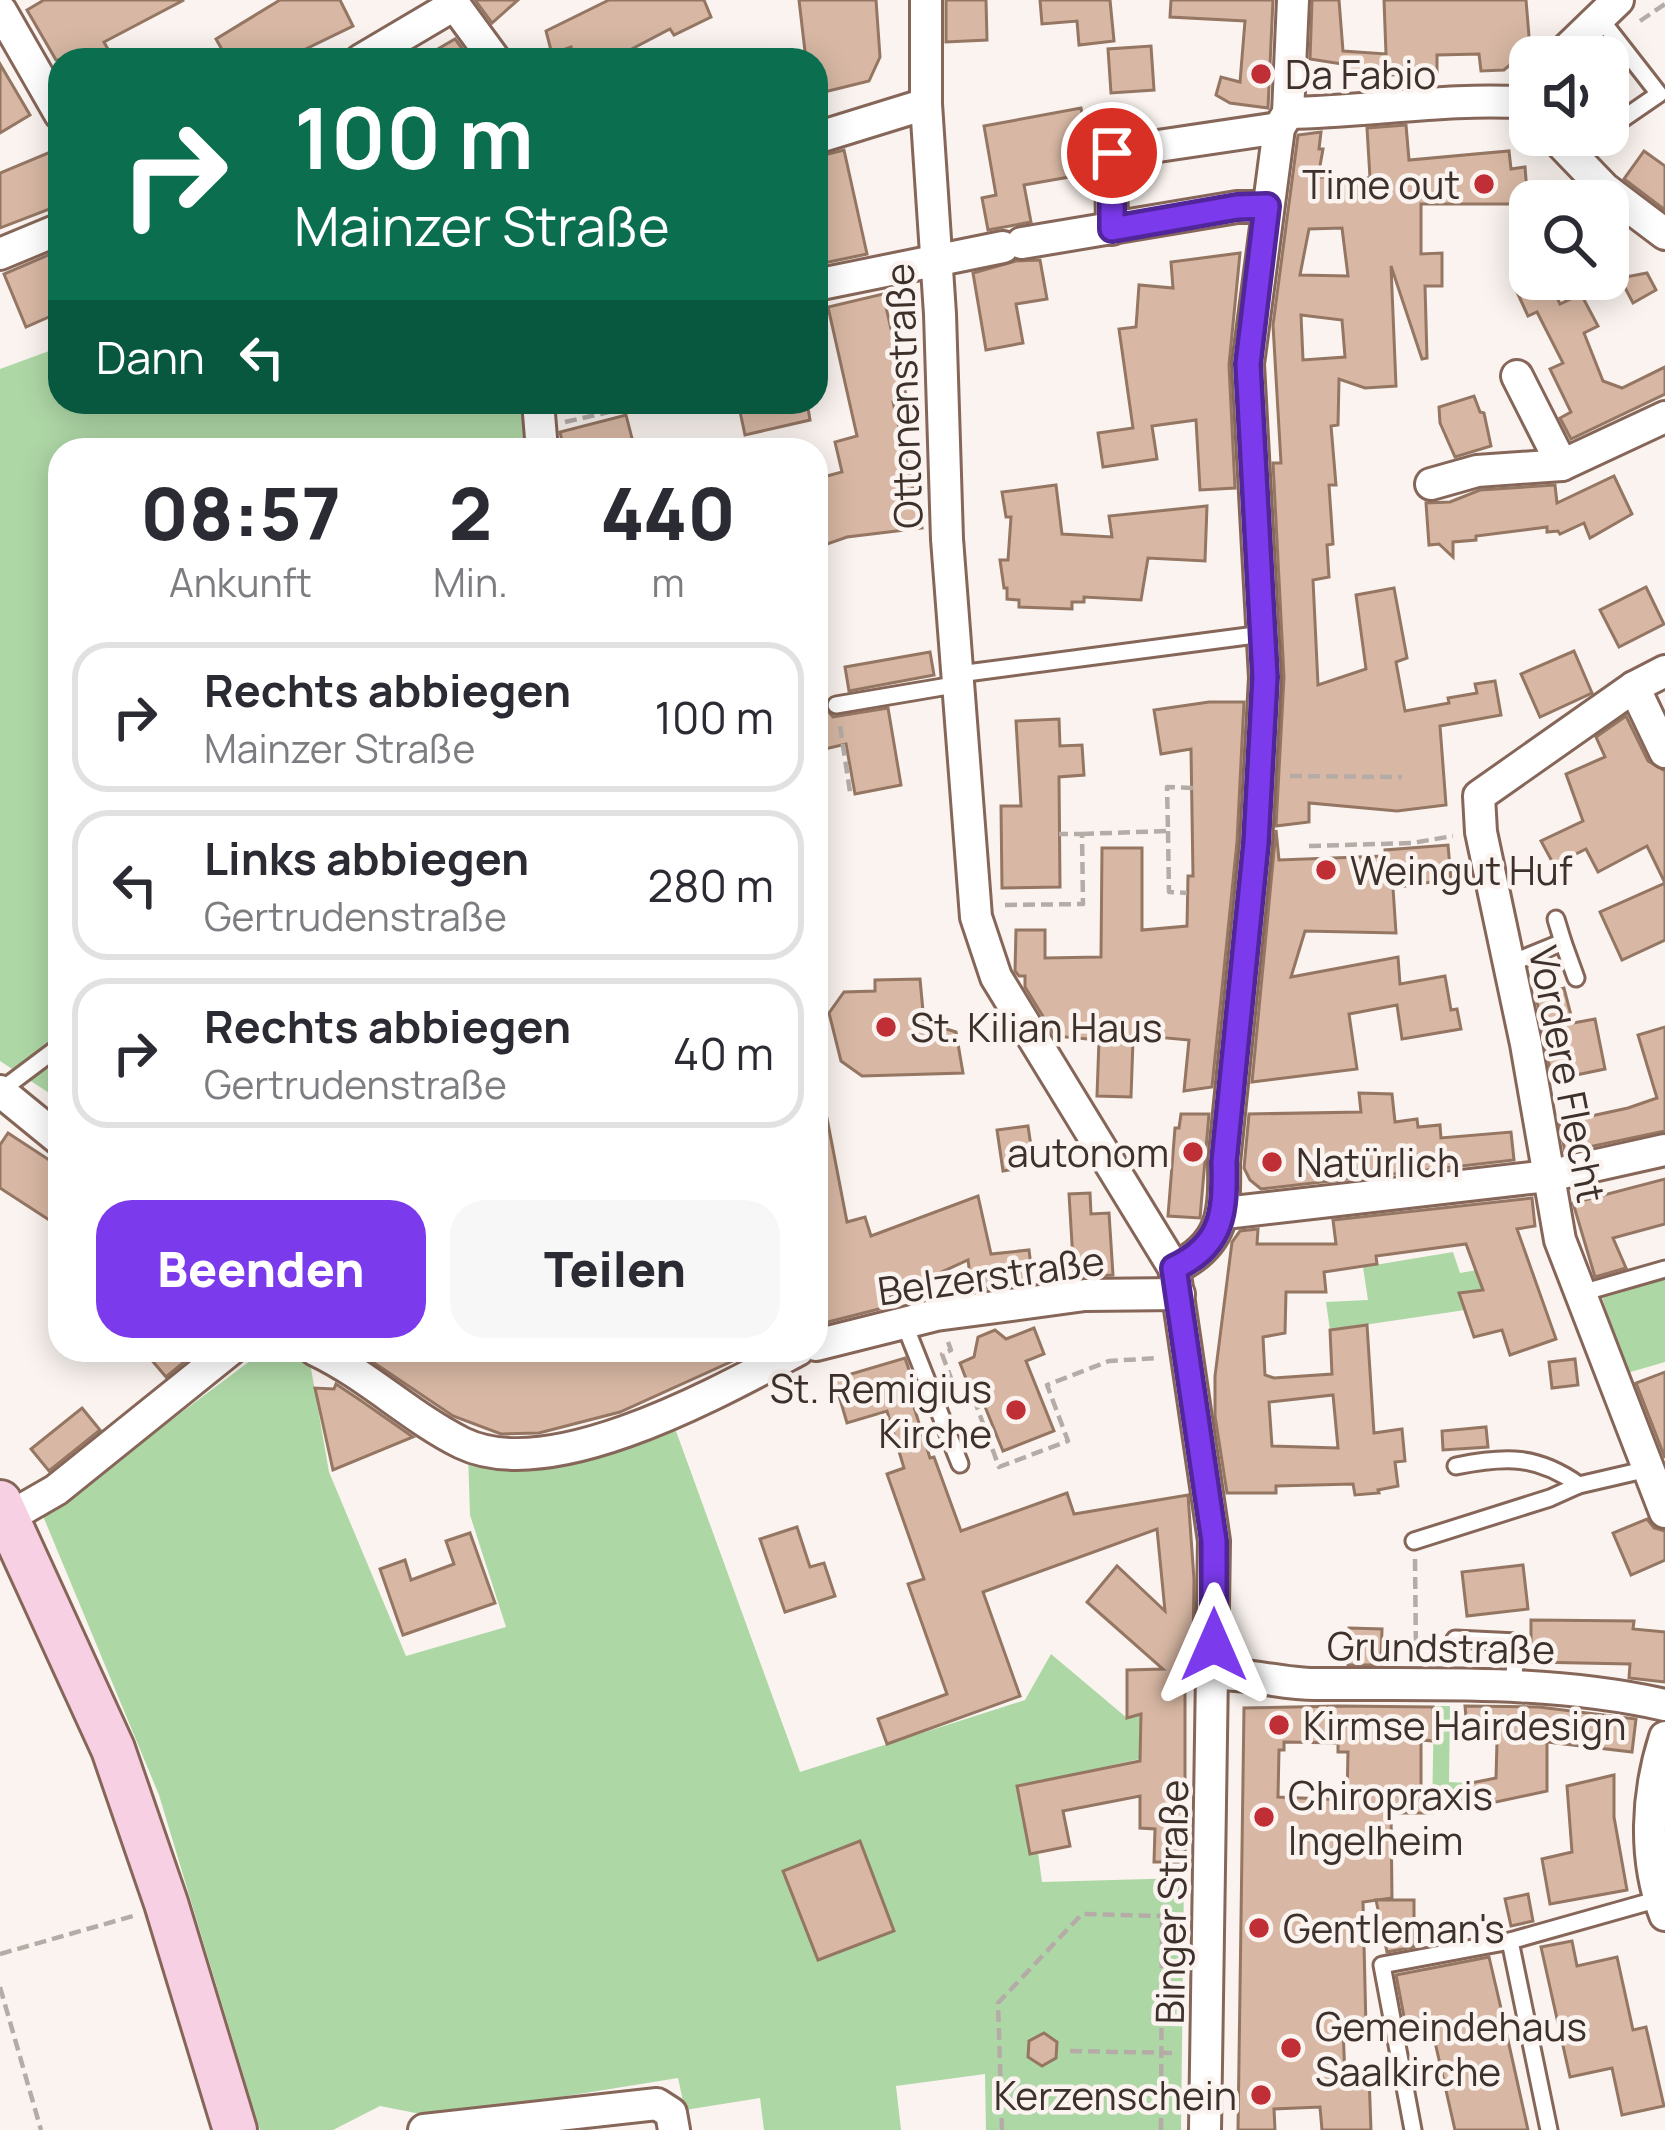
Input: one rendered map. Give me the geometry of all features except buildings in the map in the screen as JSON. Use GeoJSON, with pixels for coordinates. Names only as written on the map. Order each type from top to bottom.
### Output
{"type":"FeatureCollection","features":[{"type":"Feature","properties":{"kind":"main road"},"geometry":{"type":"LineString","coordinates":[[4,1509],[113,1749],[235,2130]]}},
{"type":"Feature","properties":{"kind":"street"},"geometry":{"type":"LineString","coordinates":[[19,0],[1,10],[48,93]]}},
{"type":"Feature","properties":{"kind":"street","name":"Ottonenstraße"},"geometry":{"type":"LineString","coordinates":[[926,0],[926,104],[947,539],[975,904],[996,977],[1176,1281]]}},
{"type":"Feature","properties":{"kind":"street"},"geometry":{"type":"LineString","coordinates":[[1176,1281],[1225,1214],[1224,1162],[1265,677],[1248,364],[1267,206],[1283,120],[1293,0]]}},
{"type":"Feature","properties":{"kind":"street"},"geometry":{"type":"LineString","coordinates":[[380,48],[453,2],[486,48]]}},
{"type":"Feature","properties":{"kind":"street"},"geometry":{"type":"LineString","coordinates":[[1580,36],[1608,8]]}},
{"type":"Feature","properties":{"kind":"street"},"geometry":{"type":"LineString","coordinates":[[1112,229],[1112,153],[1283,120],[1472,99],[1509,102]]}},
{"type":"Feature","properties":{"kind":"street"},"geometry":{"type":"LineString","coordinates":[[828,134],[926,104]]}},
{"type":"Feature","properties":{"kind":"street"},"geometry":{"type":"LineString","coordinates":[[1573,156],[1604,188],[1665,234]]}},
{"type":"Feature","properties":{"kind":"street"},"geometry":{"type":"LineString","coordinates":[[828,282],[1013,245],[1267,206]]}},
{"type":"Feature","properties":{"kind":"street"},"geometry":{"type":"LineString","coordinates":[[0,254],[48,234]]}},
{"type":"Feature","properties":{"kind":"street"},"geometry":{"type":"LineString","coordinates":[[1517,376],[1562,465]]}},
{"type":"Feature","properties":{"kind":"street"},"geometry":{"type":"LineString","coordinates":[[1431,484],[1477,471],[1562,465],[1665,417]]}},
{"type":"Feature","properties":{"kind":"street"},"geometry":{"type":"LineString","coordinates":[[1665,671],[1634,688],[1665,752]]}},
{"type":"Feature","properties":{"kind":"street","name":"Vordere Flecht"},"geometry":{"type":"LineString","coordinates":[[1634,688],[1479,796],[1481,832],[1560,1240],[1665,1512]]}},
{"type":"Feature","properties":{"kind":"street"},"geometry":{"type":"LineString","coordinates":[[0,1091],[48,1130]]}},
{"type":"Feature","properties":{"kind":"street"},"geometry":{"type":"LineString","coordinates":[[1225,1214],[1449,1181],[1548,1176],[1665,1150]]}},
{"type":"Feature","properties":{"kind":"street","name":"Belzerstraße"},"geometry":{"type":"LineString","coordinates":[[828,1342],[936,1315],[1176,1281]]}},
{"type":"Feature","properties":{"kind":"street","name":"Binger Straße"},"geometry":{"type":"LineString","coordinates":[[1176,1281],[1214,1541],[1205,2130]]}},
{"type":"Feature","properties":{"kind":"street"},"geometry":{"type":"LineString","coordinates":[[4,1509],[56,1490],[215,1362]]}},
{"type":"Feature","properties":{"kind":"street"},"geometry":{"type":"LineString","coordinates":[[341,1362],[466,1445],[512,1454],[576,1447],[676,1412],[774,1362]]}},
{"type":"Feature","properties":{"kind":"street","name":"Grundstraße"},"geometry":{"type":"LineString","coordinates":[[1214,1674],[1308,1684],[1513,1684],[1599,1690],[1665,1705]]}},
{"type":"Feature","properties":{"kind":"street"},"geometry":{"type":"LineString","coordinates":[[1662,1907],[1652,1846],[1651,1784],[1665,1737]]}},
{"type":"Feature","properties":{"kind":"street"},"geometry":{"type":"LineString","coordinates":[[424,2130],[670,2118]]}},
{"type":"Feature","properties":{"kind":"lane"},"geometry":{"type":"LineString","coordinates":[[1608,8],[1662,92],[1629,115]]}},
{"type":"Feature","properties":{"kind":"lane"},"geometry":{"type":"LineString","coordinates":[[836,705],[959,679],[1263,634]]}},
{"type":"Feature","properties":{"kind":"lane"},"geometry":{"type":"LineString","coordinates":[[1556,919],[1576,977]]}},
{"type":"Feature","properties":{"kind":"lane"},"geometry":{"type":"LineString","coordinates":[[1509,964],[1563,942]]}},
{"type":"Feature","properties":{"kind":"lane"},"geometry":{"type":"LineString","coordinates":[[0,1091],[48,1055]]}},
{"type":"Feature","properties":{"kind":"lane"},"geometry":{"type":"LineString","coordinates":[[1578,1294],[1665,1269]]}},
{"type":"Feature","properties":{"kind":"lane"},"geometry":{"type":"LineString","coordinates":[[904,1323],[959,1464]]}},
{"type":"Feature","properties":{"kind":"lane"},"geometry":{"type":"LineString","coordinates":[[1456,1466],[1494,1459],[1552,1465],[1579,1485]]}},
{"type":"Feature","properties":{"kind":"lane"},"geometry":{"type":"LineString","coordinates":[[1414,1541],[1579,1485],[1648,1469]]}},
{"type":"Feature","properties":{"kind":"lane"},"geometry":{"type":"LineString","coordinates":[[1455,1639],[1517,1642],[1513,1684]]}},
{"type":"Feature","properties":{"kind":"lane"},"geometry":{"type":"LineString","coordinates":[[1413,2130],[1382,1965],[1662,1907]]}},
{"type":"Feature","properties":{"kind":"lane"},"geometry":{"type":"LineString","coordinates":[[1510,1941],[1550,2130]]}},
{"type":"Feature","properties":{"kind":"path"},"geometry":{"type":"LineString","coordinates":[[1658,9],[1665,21]]}},
{"type":"Feature","properties":{"kind":"path"},"geometry":{"type":"LineString","coordinates":[[540,427],[599,414]]}},
{"type":"Feature","properties":{"kind":"path"},"geometry":{"type":"LineString","coordinates":[[836,705],[850,792]]}},
{"type":"Feature","properties":{"kind":"path"},"geometry":{"type":"LineString","coordinates":[[1260,775],[1402,777]]}},
{"type":"Feature","properties":{"kind":"path"},"geometry":{"type":"LineString","coordinates":[[1187,893],[1168,892],[1167,787],[1193,788]]}},
{"type":"Feature","properties":{"kind":"path"},"geometry":{"type":"LineString","coordinates":[[1059,834],[1168,831]]}},
{"type":"Feature","properties":{"kind":"path"},"geometry":{"type":"LineString","coordinates":[[1309,846],[1412,843],[1481,832]]}},
{"type":"Feature","properties":{"kind":"path"},"geometry":{"type":"LineString","coordinates":[[975,904],[1083,904],[1082,834]]}},
{"type":"Feature","properties":{"kind":"path"},"geometry":{"type":"LineString","coordinates":[[936,1315],[951,1350],[942,1354],[960,1403],[974,1399],[998,1467],[1068,1441],[1047,1385],[1109,1361],[1186,1356]]}},
{"type":"Feature","properties":{"kind":"path"},"geometry":{"type":"LineString","coordinates":[[1414,1541],[1416,1651]]}},
{"type":"Feature","properties":{"kind":"path"},"geometry":{"type":"LineString","coordinates":[[0,1954],[166,1903]]}},
{"type":"Feature","properties":{"kind":"path"},"geometry":{"type":"LineString","coordinates":[[1002,2130],[998,2003],[1082,1914],[1210,1914]]}},
{"type":"Feature","properties":{"kind":"path"},"geometry":{"type":"LineString","coordinates":[[1161,2130],[1162,1916]]}},
{"type":"Feature","properties":{"kind":"path"},"geometry":{"type":"LineString","coordinates":[[0,1988],[41,2130]]}},
{"type":"Feature","properties":{"kind":"path"},"geometry":{"type":"LineString","coordinates":[[1070,2051],[1208,2054]]}},
{"type":"Feature","properties":{"kind":"green space"},"geometry":{"type":"Polygon","coordinates":[[[48,351],[48,414],[526,414],[531,438],[48,438],[48,1092],[0,1061],[0,369],[48,351]]]}},
{"type":"Feature","properties":{"kind":"green space"},"geometry":{"type":"Polygon","coordinates":[[[1453,1252],[1460,1273],[1477,1270],[1484,1289],[1460,1293],[1465,1310],[1330,1330],[1326,1302],[1368,1300],[1363,1267],[1453,1252]]]}},
{"type":"Feature","properties":{"kind":"green space"},"geometry":{"type":"Polygon","coordinates":[[[1665,1275],[1665,1362],[1627,1373],[1602,1297],[1665,1275]]]}},
{"type":"Feature","properties":{"kind":"green space"},"geometry":{"type":"Polygon","coordinates":[[[249,1362],[310,1362],[329,1472],[406,1656],[506,1627],[470,1515],[468,1453],[557,1461],[676,1431],[800,1772],[1025,1700],[1051,1654],[1127,1718],[1141,1715],[1140,1759],[1017,1786],[1030,1854],[1038,1853],[1042,1882],[1184,1878],[1181,2130],[986,2130],[985,2074],[896,2086],[901,2130],[764,2130],[760,2098],[685,2110],[678,2078],[436,2117],[380,2106],[333,2130],[260,2130],[159,1795],[43,1516],[249,1362]]]}},
{"type":"Feature","properties":{"kind":"green space"},"geometry":{"type":"Polygon","coordinates":[[[1434,1706],[1450,1706],[1449,1782],[1471,1783],[1473,1807],[1432,1813],[1434,1706]]]}},
{"type":"Feature","properties":{"kind":"place","name":"Da Fabio"},"geometry":{"type":"Point","coordinates":[1261,74]}},
{"type":"Feature","properties":{"kind":"place","name":"Time out"},"geometry":{"type":"Point","coordinates":[1484,184]}},
{"type":"Feature","properties":{"kind":"place","name":"Weingut Huf"},"geometry":{"type":"Point","coordinates":[1326,870]}},
{"type":"Feature","properties":{"kind":"place","name":"St. Kilian Haus"},"geometry":{"type":"Point","coordinates":[886,1027]}},
{"type":"Feature","properties":{"kind":"place","name":"autonom"},"geometry":{"type":"Point","coordinates":[1193,1152]}},
{"type":"Feature","properties":{"kind":"place","name":"Natürlich"},"geometry":{"type":"Point","coordinates":[1272,1162]}},
{"type":"Feature","properties":{"kind":"place","name":"St. Remigius Kirche"},"geometry":{"type":"Point","coordinates":[1016,1410]}},
{"type":"Feature","properties":{"kind":"place","name":"Kirmse Hairdesign"},"geometry":{"type":"Point","coordinates":[1279,1725]}},
{"type":"Feature","properties":{"kind":"place","name":"Chiropraxis Ingelheim"},"geometry":{"type":"Point","coordinates":[1264,1817]}},
{"type":"Feature","properties":{"kind":"place","name":"Gentleman's"},"geometry":{"type":"Point","coordinates":[1259,1928]}},
{"type":"Feature","properties":{"kind":"place","name":"Gemeindehaus Saalkirche"},"geometry":{"type":"Point","coordinates":[1291,2048]}},
{"type":"Feature","properties":{"kind":"place","name":"Kerzenschein"},"geometry":{"type":"Point","coordinates":[1261,2095]}},
{"type":"Feature","properties":{"kind":"route"},"geometry":{"type":"LineString","coordinates":[[1112,153],[1112,229],[1267,206],[1248,364],[1265,677],[1256,843],[1224,1162],[1225,1214],[1194,1259],[1174,1268],[1214,1541],[1214,1645]]}}]}
